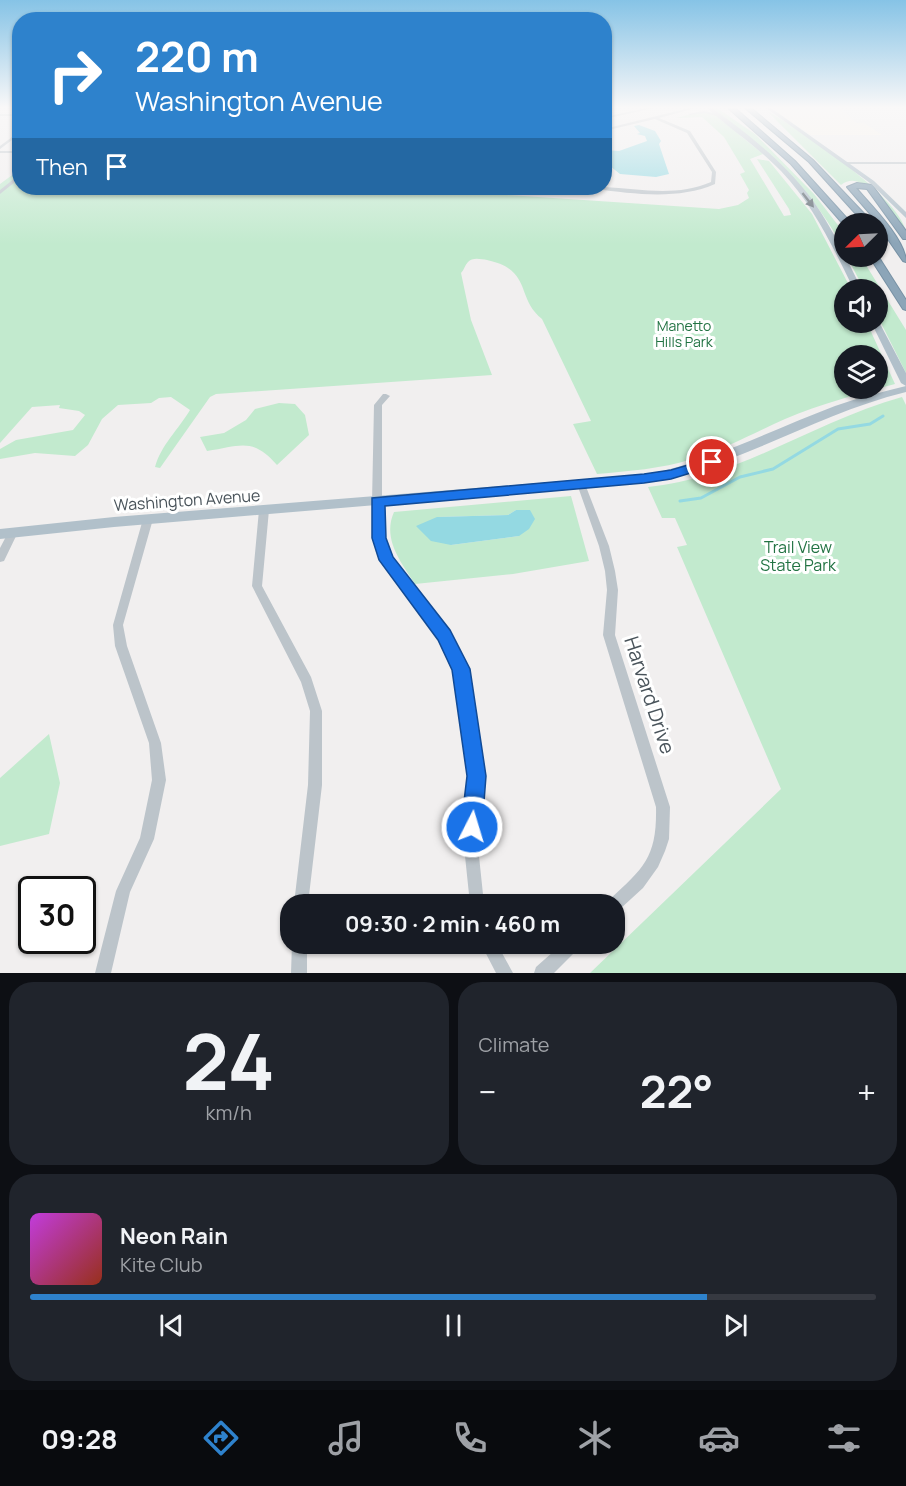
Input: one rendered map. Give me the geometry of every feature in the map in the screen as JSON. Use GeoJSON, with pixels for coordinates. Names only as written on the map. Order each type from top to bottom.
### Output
{"type":"FeatureCollection","features":[{"type":"Feature","properties":{"kind":"highway"},"geometry":{"type":"LineString","coordinates":[[782,153],[812,182],[839,213]]}},
{"type":"Feature","properties":{"kind":"highway"},"geometry":{"type":"LineString","coordinates":[[802,153],[834,183]]}},
{"type":"Feature","properties":{"kind":"highway"},"geometry":{"type":"LineString","coordinates":[[808,153],[860,213]]}},
{"type":"Feature","properties":{"kind":"highway"},"geometry":{"type":"LineString","coordinates":[[906,237],[869,187],[857,185],[851,187],[875,214],[906,259]]}},
{"type":"Feature","properties":{"kind":"highway"},"geometry":{"type":"LineString","coordinates":[[888,246],[906,270]]}},
{"type":"Feature","properties":{"kind":"highway"},"geometry":{"type":"LineString","coordinates":[[880,267],[906,307]]}},
{"type":"Feature","properties":{"kind":"main road"},"geometry":{"type":"LineString","coordinates":[[767,153],[813,206],[852,279]]}},
{"type":"Feature","properties":{"kind":"main road"},"geometry":{"type":"LineString","coordinates":[[833,153],[880,189],[906,216]]}},
{"type":"Feature","properties":{"kind":"main road"},"geometry":{"type":"LineString","coordinates":[[881,333],[904,378]]}},
{"type":"Feature","properties":{"kind":"main road","name":"Washington Avenue"},"geometry":{"type":"LineString","coordinates":[[6,533],[148,519],[651,478],[695,468],[843,406],[906,389]]}},
{"type":"Feature","properties":{"kind":"street"},"geometry":{"type":"LineString","coordinates":[[612,189],[681,192],[697,190],[713,183],[714,172],[702,153]]}},
{"type":"Feature","properties":{"kind":"street"},"geometry":{"type":"LineString","coordinates":[[847,163],[906,163]]}},
{"type":"Feature","properties":{"kind":"street"},"geometry":{"type":"LineString","coordinates":[[0,193],[12,182]]}},
{"type":"Feature","properties":{"kind":"street"},"geometry":{"type":"LineString","coordinates":[[386,396],[378,405],[379,538],[386,560],[444,635],[461,669],[477,776],[472,846],[476,894]]}},
{"type":"Feature","properties":{"kind":"street","name":"Harvard Drive"},"geometry":{"type":"LineString","coordinates":[[581,484],[610,566],[612,588],[607,619],[609,635],[663,807],[664,830],[660,851],[648,873],[625,895]]}},
{"type":"Feature","properties":{"kind":"street"},"geometry":{"type":"LineString","coordinates":[[264,510],[257,586],[307,681],[316,711],[315,785],[302,894]]}},
{"type":"Feature","properties":{"kind":"street"},"geometry":{"type":"LineString","coordinates":[[103,973],[120,900],[147,838],[159,780],[155,744],[121,646],[118,625],[148,519]]}},
{"type":"Feature","properties":{"kind":"street"},"geometry":{"type":"LineString","coordinates":[[0,558],[6,533]]}},
{"type":"Feature","properties":{"kind":"street"},"geometry":{"type":"LineString","coordinates":[[299,973],[300,954]]}},
{"type":"Feature","properties":{"kind":"street"},"geometry":{"type":"LineString","coordinates":[[495,954],[505,973]]}},
{"type":"Feature","properties":{"kind":"street"},"geometry":{"type":"LineString","coordinates":[[542,973],[562,954]]}},
{"type":"Feature","properties":{"kind":"green space","name":"Manetto Hills Park"},"geometry":{"type":"Polygon","coordinates":[[[734,153],[762,153],[750,159],[784,216],[791,215],[789,209],[757,159],[769,161],[812,214],[834,256],[834,267],[840,267],[846,279],[834,279],[834,333],[872,333],[877,345],[834,345],[834,399],[842,399],[785,419],[728,446],[692,459],[657,467],[597,474],[573,424],[591,421],[542,319],[528,302],[522,285],[511,270],[487,260],[474,259],[468,262],[461,273],[471,320],[492,375],[216,394],[210,397],[160,468],[155,467],[161,452],[190,410],[171,397],[159,398],[151,403],[118,405],[102,419],[88,445],[75,456],[35,453],[0,459],[0,449],[16,440],[73,430],[85,415],[79,411],[59,408],[60,405],[32,407],[0,443],[0,184],[12,175],[12,195],[506,195],[719,209],[738,205],[749,198],[747,193],[749,190],[740,174],[745,172],[734,153]]]}},
{"type":"Feature","properties":{"kind":"green space"},"geometry":{"type":"Polygon","coordinates":[[[767,153],[774,153],[814,194],[834,220],[834,233],[803,189],[767,153]]]}},
{"type":"Feature","properties":{"kind":"green space"},"geometry":{"type":"Polygon","coordinates":[[[809,153],[831,153],[848,166],[888,203],[901,220],[906,234],[878,196],[869,188],[859,182],[850,181],[841,185],[809,153]]]}},
{"type":"Feature","properties":{"kind":"green space"},"geometry":{"type":"Polygon","coordinates":[[[852,267],[867,267],[875,279],[859,279],[852,267]]]}},
{"type":"Feature","properties":{"kind":"green space"},"geometry":{"type":"Polygon","coordinates":[[[888,301],[906,330],[906,373],[886,333],[888,333],[888,301]]]}},
{"type":"Feature","properties":{"kind":"green space","name":"Manetto Hills Park"},"geometry":{"type":"Polygon","coordinates":[[[888,369],[895,384],[888,386],[888,369]]]}},
{"type":"Feature","properties":{"kind":"green space","name":"Trail View State Park"},"geometry":{"type":"Polygon","coordinates":[[[902,397],[906,405],[906,973],[590,973],[610,954],[625,954],[625,939],[781,789],[677,547],[687,545],[675,518],[662,518],[648,487],[681,482],[714,473],[870,407],[902,397]]]}},
{"type":"Feature","properties":{"kind":"green space"},"geometry":{"type":"Polygon","coordinates":[[[279,403],[295,404],[305,415],[309,435],[277,465],[253,447],[237,446],[207,451],[200,437],[224,433],[246,420],[255,409],[279,403]]]}},
{"type":"Feature","properties":{"kind":"green space"},"geometry":{"type":"Polygon","coordinates":[[[571,496],[589,561],[513,574],[415,584],[399,559],[392,541],[390,532],[394,512],[571,496]],[[516,510],[508,515],[437,517],[451,545],[519,536],[516,510]]]}},
{"type":"Feature","properties":{"kind":"green space"},"geometry":{"type":"Polygon","coordinates":[[[49,734],[60,783],[49,834],[0,846],[0,778],[49,734]]]}},
{"type":"Feature","properties":{"kind":"water"},"geometry":{"type":"Polygon","coordinates":[[[612,153],[662,153],[669,174],[656,177],[620,174],[612,168],[612,153]]]}},
{"type":"Feature","properties":{"kind":"water"},"geometry":{"type":"Polygon","coordinates":[[[516,510],[530,510],[535,519],[529,529],[519,536],[451,545],[431,541],[416,526],[437,517],[508,515],[516,510]]]}},
{"type":"Feature","properties":{"kind":"waterway"},"geometry":{"type":"LineString","coordinates":[[680,501],[701,498],[740,477],[773,469],[838,429],[870,424],[883,416]]}},
{"type":"Feature","properties":{"kind":"route"},"geometry":{"type":"LineString","coordinates":[[472,827],[477,776],[470,716],[461,669],[444,635],[386,560],[379,538],[377,502],[644,479],[712,462]]}}]}
